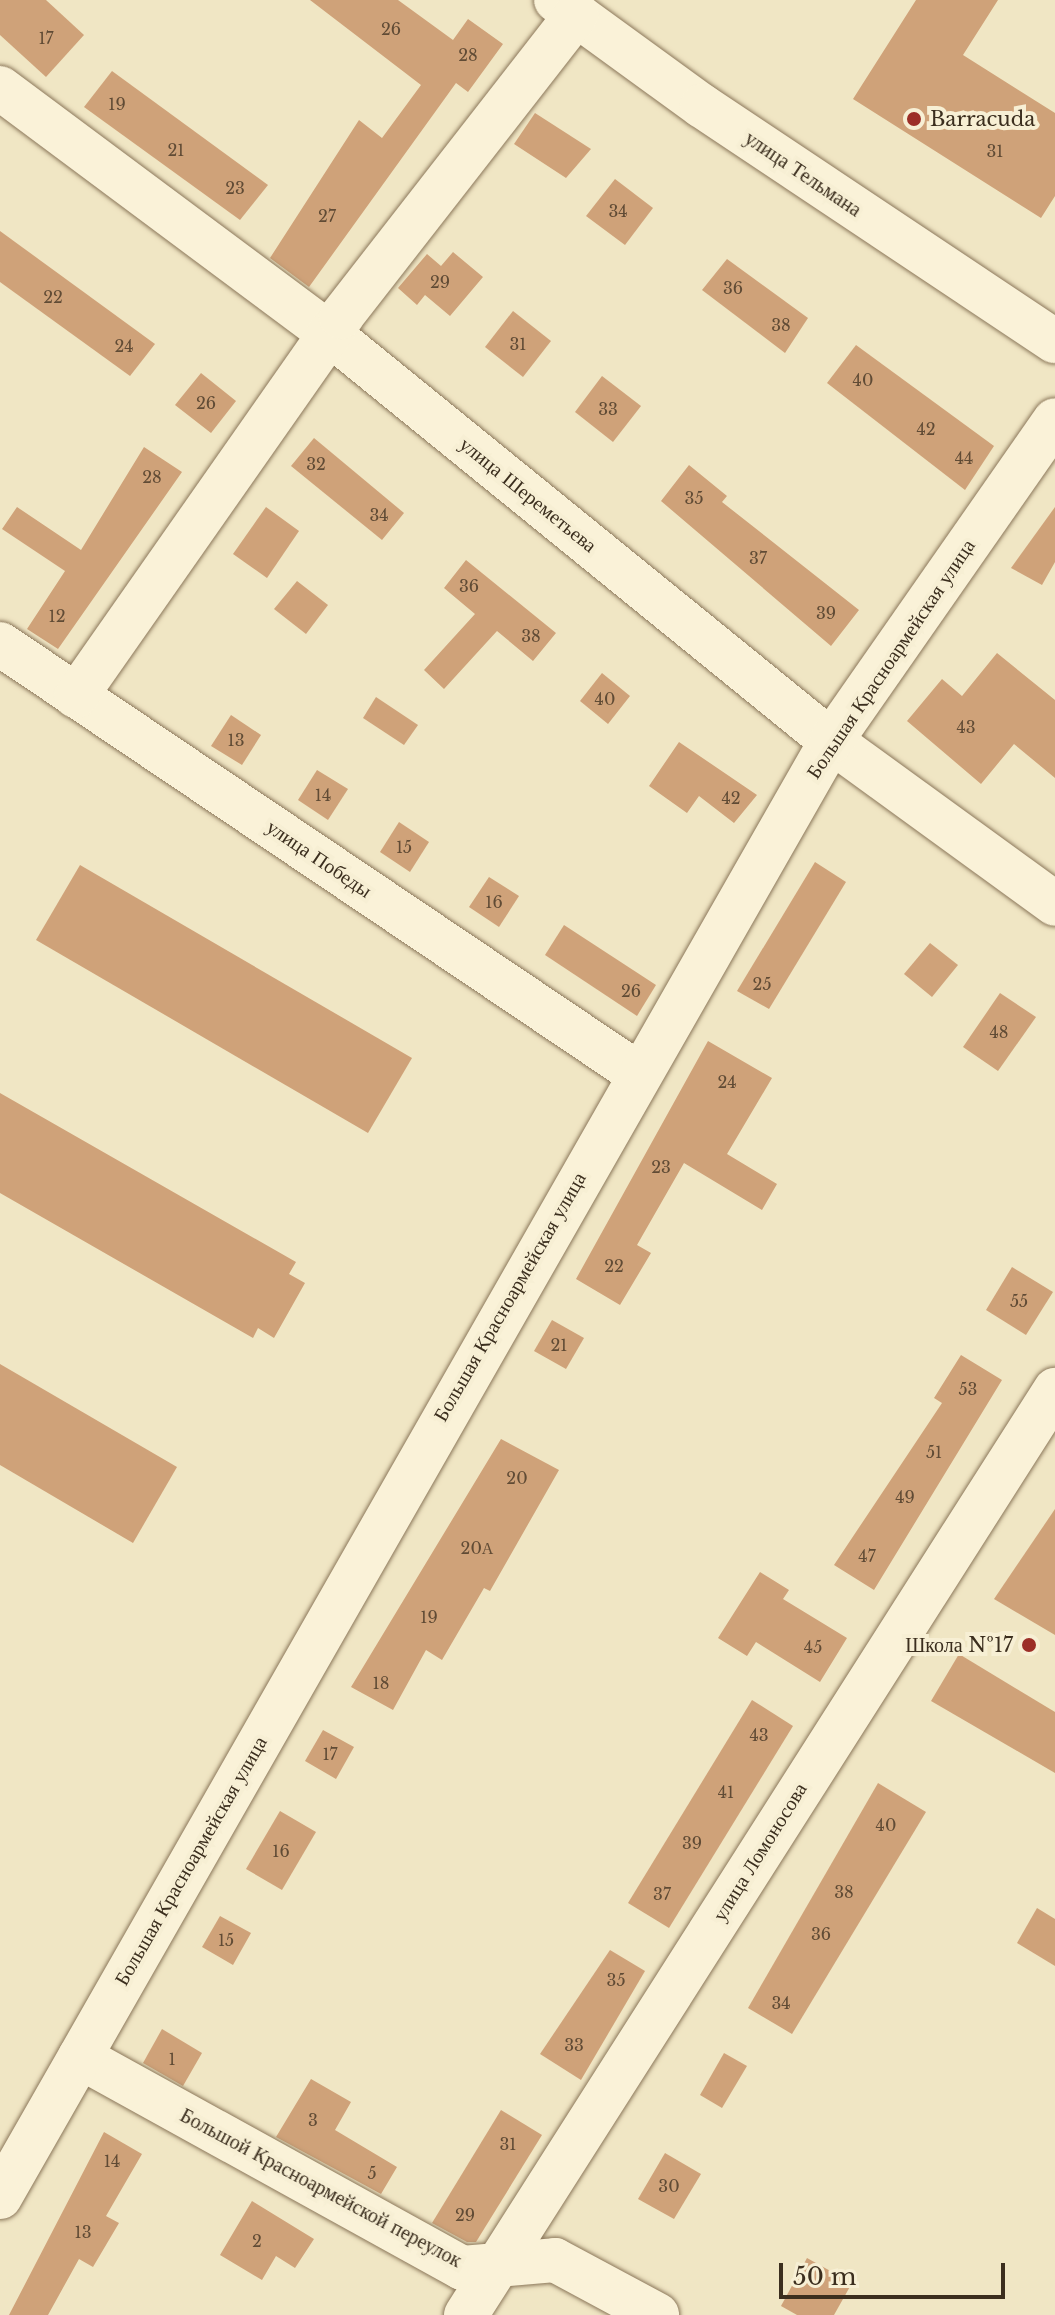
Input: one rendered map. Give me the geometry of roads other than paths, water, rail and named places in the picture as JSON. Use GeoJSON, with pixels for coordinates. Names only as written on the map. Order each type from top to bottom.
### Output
{"type":"FeatureCollection","features":[{"type":"Feature","properties":{"kind":"street"},"geometry":{"type":"LineString","coordinates":[[76,696],[566,7]]}},
{"type":"Feature","properties":{"kind":"street","name":"улица Тельмана"},"geometry":{"type":"LineString","coordinates":[[566,7],[702,106],[1055,341]]}},
{"type":"Feature","properties":{"kind":"street","name":"улица Шереметьева"},"geometry":{"type":"LineString","coordinates":[[0,88],[331,335],[831,741],[1055,904]]}},
{"type":"Feature","properties":{"kind":"street","name":"Большая Красноармейская улица"},"geometry":{"type":"LineString","coordinates":[[0,2197],[637,1073],[831,741],[1055,420]]}},
{"type":"Feature","properties":{"kind":"street","name":"улица Победы"},"geometry":{"type":"LineString","coordinates":[[0,644],[637,1073]]}},
{"type":"Feature","properties":{"kind":"street","name":"улица Ломоносова"},"geometry":{"type":"LineString","coordinates":[[466,2315],[1055,1390]]}},
{"type":"Feature","properties":{"kind":"street","name":"Большой Красноармейской переулок"},"geometry":{"type":"LineString","coordinates":[[80,2057],[462,2268],[555,2260],[657,2315]]}},
{"type":"Feature","properties":{"kind":"place","name":"Barracuda"},"geometry":{"type":"Point","coordinates":[914,119]}},
{"type":"Feature","properties":{"kind":"place","name":"Школа №17"},"geometry":{"type":"Point","coordinates":[1029,1645]}}]}
